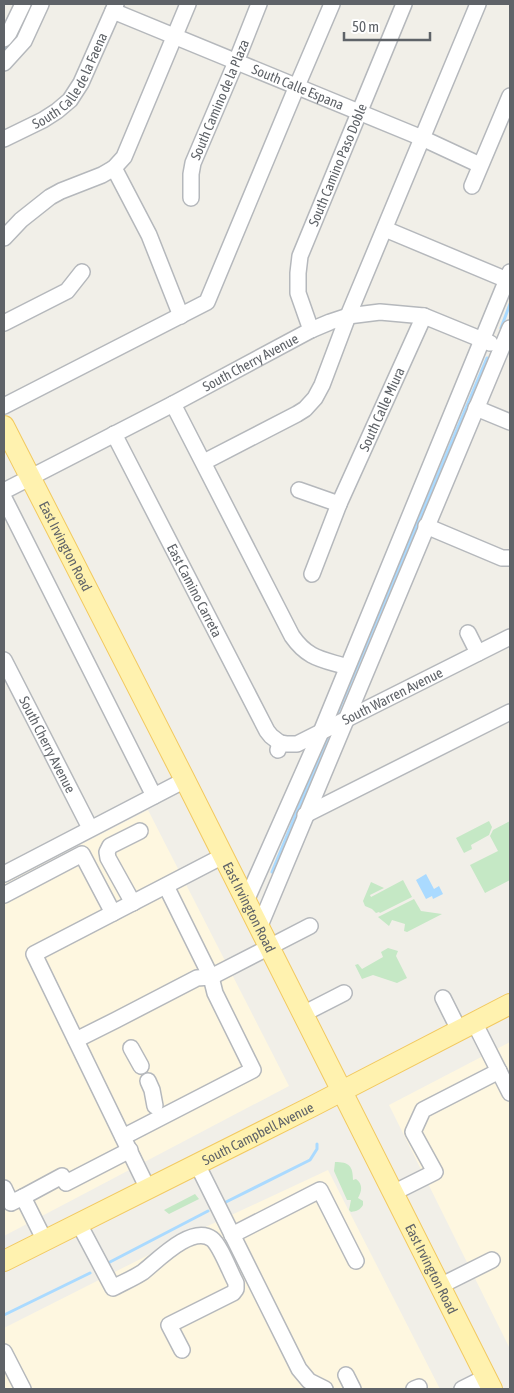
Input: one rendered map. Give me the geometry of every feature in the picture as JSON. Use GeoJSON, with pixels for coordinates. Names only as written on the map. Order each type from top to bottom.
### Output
{"type":"FeatureCollection","features":[{"type":"Feature","properties":{"kind":"main road","name":"East Irvington Road"},"geometry":{"type":"LineString","coordinates":[[4,426],[489,1383]]}},
{"type":"Feature","properties":{"kind":"main road","name":"South Campbell Avenue"},"geometry":{"type":"LineString","coordinates":[[4,1262],[510,1004]]}},
{"type":"Feature","properties":{"kind":"street"},"geometry":{"type":"LineString","coordinates":[[4,39],[9,33],[23,4]]}},
{"type":"Feature","properties":{"kind":"street"},"geometry":{"type":"LineString","coordinates":[[4,63],[24,41],[41,4]]}},
{"type":"Feature","properties":{"kind":"street"},"geometry":{"type":"LineString","coordinates":[[4,238],[21,220],[50,197],[102,175],[114,168],[124,157],[188,4]]}},
{"type":"Feature","properties":{"kind":"street","name":"South Camino de la Plaza"},"geometry":{"type":"LineString","coordinates":[[191,198],[193,163],[259,4]]}},
{"type":"Feature","properties":{"kind":"street"},"geometry":{"type":"LineString","coordinates":[[4,406],[207,302],[332,4]]}},
{"type":"Feature","properties":{"kind":"street","name":"South Camino Paso Doble"},"geometry":{"type":"LineString","coordinates":[[310,330],[298,293],[300,256],[404,4]]}},
{"type":"Feature","properties":{"kind":"street"},"geometry":{"type":"LineString","coordinates":[[204,462],[297,414],[305,409],[315,398],[478,4]]}},
{"type":"Feature","properties":{"kind":"street","name":"South Calle Espana"},"geometry":{"type":"LineString","coordinates":[[115,7],[174,36],[422,138],[480,165]]}},
{"type":"Feature","properties":{"kind":"street","name":"South Calle de la Faena"},"geometry":{"type":"LineString","coordinates":[[4,139],[43,120],[70,100],[82,83],[115,7]]}},
{"type":"Feature","properties":{"kind":"street"},"geometry":{"type":"LineString","coordinates":[[472,186],[510,96]]}},
{"type":"Feature","properties":{"kind":"street"},"geometry":{"type":"LineString","coordinates":[[114,168],[149,235],[181,316]]}},
{"type":"Feature","properties":{"kind":"street"},"geometry":{"type":"LineString","coordinates":[[246,902],[320,732],[509,276],[385,229]]}},
{"type":"Feature","properties":{"kind":"street"},"geometry":{"type":"LineString","coordinates":[[4,323],[67,291],[82,272]]}},
{"type":"Feature","properties":{"kind":"street","name":"South Cherry Avenue"},"geometry":{"type":"LineString","coordinates":[[4,491],[174,404],[310,330],[348,316],[380,312],[424,316],[506,350]]}},
{"type":"Feature","properties":{"kind":"street","name":"South Calle Miura"},"geometry":{"type":"LineString","coordinates":[[312,574],[340,504],[424,316]]}},
{"type":"Feature","properties":{"kind":"street"},"geometry":{"type":"LineString","coordinates":[[259,928],[476,408],[506,350],[510,328]]}},
{"type":"Feature","properties":{"kind":"street"},"geometry":{"type":"LineString","coordinates":[[174,404],[292,636],[307,653],[347,667]]}},
{"type":"Feature","properties":{"kind":"street"},"geometry":{"type":"LineString","coordinates":[[476,408],[510,422]]}},
{"type":"Feature","properties":{"kind":"street","name":"East Camino Carreta"},"geometry":{"type":"LineString","coordinates":[[114,434],[267,731],[279,746]]}},
{"type":"Feature","properties":{"kind":"street"},"geometry":{"type":"LineString","coordinates":[[299,490],[340,504]]}},
{"type":"Feature","properties":{"kind":"street"},"geometry":{"type":"LineString","coordinates":[[4,498],[154,796]]}},
{"type":"Feature","properties":{"kind":"street"},"geometry":{"type":"LineString","coordinates":[[426,526],[502,558],[510,558]]}},
{"type":"Feature","properties":{"kind":"street"},"geometry":{"type":"LineString","coordinates":[[468,633],[478,653]]}},
{"type":"Feature","properties":{"kind":"street","name":"South Warren Avenue"},"geometry":{"type":"LineString","coordinates":[[279,746],[298,744],[510,637]]}},
{"type":"Feature","properties":{"kind":"street","name":"South Cherry Avenue"},"geometry":{"type":"LineString","coordinates":[[4,660],[90,828]]}},
{"type":"Feature","properties":{"kind":"street"},"geometry":{"type":"LineString","coordinates":[[305,816],[510,712]]}},
{"type":"Feature","properties":{"kind":"street"},"geometry":{"type":"LineString","coordinates":[[4,874],[185,780]]}},
{"type":"Feature","properties":{"kind":"street"},"geometry":{"type":"LineString","coordinates":[[132,903],[108,858],[107,852],[110,846],[140,831]]}},
{"type":"Feature","properties":{"kind":"street"},"geometry":{"type":"LineString","coordinates":[[4,896],[82,854],[113,914]]}},
{"type":"Feature","properties":{"kind":"street"},"geometry":{"type":"LineString","coordinates":[[148,1188],[34,954],[223,856]]}},
{"type":"Feature","properties":{"kind":"street"},"geometry":{"type":"LineString","coordinates":[[4,1188],[11,1203],[62,1176],[66,1184],[126,1144],[253,1070],[215,992],[211,977],[166,886]]}},
{"type":"Feature","properties":{"kind":"street"},"geometry":{"type":"LineString","coordinates":[[76,1040],[197,978],[211,977],[310,926]]}},
{"type":"Feature","properties":{"kind":"street"},"geometry":{"type":"LineString","coordinates":[[303,1014],[344,993]]}},
{"type":"Feature","properties":{"kind":"street"},"geometry":{"type":"LineString","coordinates":[[444,998],[467,1026],[499,1071],[510,1092]]}},
{"type":"Feature","properties":{"kind":"street"},"geometry":{"type":"LineString","coordinates":[[131,1048],[141,1066]]}},
{"type":"Feature","properties":{"kind":"street"},"geometry":{"type":"LineString","coordinates":[[393,1193],[435,1172],[413,1132],[423,1110],[499,1071]]}},
{"type":"Feature","properties":{"kind":"street"},"geometry":{"type":"LineString","coordinates":[[148,1081],[155,1106]]}},
{"type":"Feature","properties":{"kind":"street"},"geometry":{"type":"LineString","coordinates":[[197,1164],[299,1369],[309,1381],[325,1389]]}},
{"type":"Feature","properties":{"kind":"street"},"geometry":{"type":"LineString","coordinates":[[232,1235],[320,1190],[356,1261]]}},
{"type":"Feature","properties":{"kind":"street"},"geometry":{"type":"LineString","coordinates":[[23,1196],[45,1241]]}},
{"type":"Feature","properties":{"kind":"street"},"geometry":{"type":"LineString","coordinates":[[79,1224],[113,1288],[142,1273],[170,1249],[194,1236],[202,1235],[216,1243],[236,1283],[236,1289],[233,1293],[169,1326],[182,1350]]}},
{"type":"Feature","properties":{"kind":"street"},"geometry":{"type":"LineString","coordinates":[[440,1286],[492,1260]]}},
{"type":"Feature","properties":{"kind":"street"},"geometry":{"type":"LineString","coordinates":[[4,1352],[23,1389]]}},
{"type":"Feature","properties":{"kind":"street"},"geometry":{"type":"LineString","coordinates":[[346,1375],[353,1389]]}},
{"type":"Feature","properties":{"kind":"street"},"geometry":{"type":"LineString","coordinates":[[462,1389],[489,1383]]}},
{"type":"Feature","properties":{"kind":"shaded area"},"geometry":{"type":"Polygon","coordinates":[[[148,810],[289,1086],[4,1236],[4,884],[148,810]]]}},
{"type":"Feature","properties":{"kind":"shaded area"},"geometry":{"type":"Polygon","coordinates":[[[510,1042],[510,1349],[389,1105],[510,1042]]]}},
{"type":"Feature","properties":{"kind":"shaded area"},"geometry":{"type":"Polygon","coordinates":[[[328,1170],[440,1389],[6,1389],[4,1384],[4,1328],[182,1238],[328,1170]]]}},
{"type":"Feature","properties":{"kind":"green space"},"geometry":{"type":"Polygon","coordinates":[[[489,821],[492,827],[489,835],[471,845],[472,849],[464,853],[456,838],[489,821]]]}},
{"type":"Feature","properties":{"kind":"green space"},"geometry":{"type":"Polygon","coordinates":[[[510,821],[510,880],[485,893],[470,865],[498,851],[490,836],[493,830],[510,821]]]}},
{"type":"Feature","properties":{"kind":"green space"},"geometry":{"type":"Polygon","coordinates":[[[403,880],[412,897],[380,913],[376,913],[365,906],[363,901],[371,882],[384,888],[370,895],[371,897],[403,880]]]}},
{"type":"Feature","properties":{"kind":"green space"},"geometry":{"type":"Polygon","coordinates":[[[414,899],[421,911],[442,914],[407,932],[404,931],[405,924],[392,920],[389,926],[378,917],[414,899]]]}},
{"type":"Feature","properties":{"kind":"green space"},"geometry":{"type":"Polygon","coordinates":[[[388,948],[398,951],[396,956],[407,978],[397,983],[373,975],[362,979],[355,965],[358,964],[362,969],[383,957],[381,952],[388,948]]]}},
{"type":"Feature","properties":{"kind":"green space"},"geometry":{"type":"Polygon","coordinates":[[[335,1162],[347,1164],[351,1168],[353,1180],[356,1179],[361,1185],[358,1198],[363,1201],[363,1205],[358,1210],[351,1212],[349,1210],[351,1200],[347,1200],[334,1171],[335,1162]]]}},
{"type":"Feature","properties":{"kind":"green space"},"geometry":{"type":"Polygon","coordinates":[[[195,1194],[199,1199],[169,1214],[164,1210],[195,1194]]]}},
{"type":"Feature","properties":{"kind":"water"},"geometry":{"type":"Polygon","coordinates":[[[426,874],[434,889],[439,886],[443,894],[433,899],[432,896],[426,899],[416,880],[426,874]]]}},
{"type":"Feature","properties":{"kind":"waterway"},"geometry":{"type":"LineString","coordinates":[[4,50],[17,36],[32,4]]}},
{"type":"Feature","properties":{"kind":"waterway"},"geometry":{"type":"LineString","coordinates":[[501,328],[510,304]]}},
{"type":"Feature","properties":{"kind":"waterway"},"geometry":{"type":"LineString","coordinates":[[335,719],[487,358]]}},
{"type":"Feature","properties":{"kind":"waterway"},"geometry":{"type":"LineString","coordinates":[[272,872],[329,734]]}},
{"type":"Feature","properties":{"kind":"waterway"},"geometry":{"type":"LineString","coordinates":[[226,1202],[310,1160],[317,1149],[317,1144]]}},
{"type":"Feature","properties":{"kind":"waterway"},"geometry":{"type":"LineString","coordinates":[[110,1262],[208,1211]]}},
{"type":"Feature","properties":{"kind":"waterway"},"geometry":{"type":"LineString","coordinates":[[4,1315],[90,1273]]}}]}
